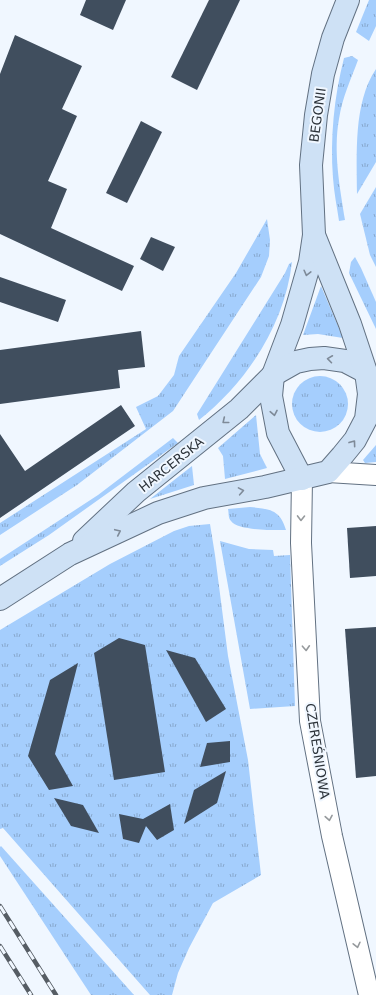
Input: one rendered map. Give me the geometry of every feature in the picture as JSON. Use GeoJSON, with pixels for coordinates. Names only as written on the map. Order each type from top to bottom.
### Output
{"type":"FeatureCollection","features":[{"type":"Feature","properties":{"kind":"street","name":"BEGONII"},"geometry":{"type":"LineString","coordinates":[[273,374],[296,311],[310,262],[314,235],[312,165],[316,115],[323,74],[333,38],[348,0]]}},
{"type":"Feature","properties":{"kind":"street","name":"BEGONII"},"geometry":{"type":"LineString","coordinates":[[314,235],[371,374]]}},
{"type":"Feature","properties":{"kind":"street"},"geometry":{"type":"LineString","coordinates":[[328,472],[355,440],[366,419],[371,374],[345,361],[324,358],[296,362],[273,374],[271,396],[278,433],[302,479],[328,472],[376,475]]}},
{"type":"Feature","properties":{"kind":"street","name":"HARCERSKA"},"geometry":{"type":"LineString","coordinates":[[70,554],[136,492],[239,409],[273,374]]}},
{"type":"Feature","properties":{"kind":"street","name":"HARCERSKA"},"geometry":{"type":"LineString","coordinates":[[0,599],[70,554],[158,513],[204,498],[302,479]]}},
{"type":"Feature","properties":{"kind":"street","name":"CZEREŚNIOWA"},"geometry":{"type":"LineString","coordinates":[[302,479],[301,543],[310,721],[332,836],[369,995]]}},
{"type":"Feature","properties":{"kind":"green space"},"geometry":{"type":"Polygon","coordinates":[[[369,0],[376,0],[376,26],[369,41],[356,32],[369,0]]]}},
{"type":"Feature","properties":{"kind":"green space"},"geometry":{"type":"Polygon","coordinates":[[[352,56],[358,60],[342,104],[337,132],[338,170],[345,220],[339,221],[332,163],[335,103],[344,58],[352,56]]]}},
{"type":"Feature","properties":{"kind":"green space"},"geometry":{"type":"Polygon","coordinates":[[[376,69],[376,162],[357,194],[357,146],[360,113],[363,97],[376,69]]]}},
{"type":"Feature","properties":{"kind":"green space"},"geometry":{"type":"Polygon","coordinates":[[[376,187],[376,267],[370,255],[360,214],[376,187]]]}},
{"type":"Feature","properties":{"kind":"green space"},"geometry":{"type":"Polygon","coordinates":[[[267,219],[270,240],[269,256],[261,277],[173,411],[77,485],[0,535],[0,523],[146,429],[136,407],[158,396],[174,375],[179,356],[236,273],[267,219]]]}},
{"type":"Feature","properties":{"kind":"green space"},"geometry":{"type":"Polygon","coordinates":[[[355,257],[376,302],[376,329],[349,273],[351,262],[355,257]]]}},
{"type":"Feature","properties":{"kind":"green space"},"geometry":{"type":"Polygon","coordinates":[[[292,262],[288,285],[281,308],[261,350],[248,370],[233,388],[199,420],[197,414],[285,273],[289,264],[292,262]]]}},
{"type":"Feature","properties":{"kind":"green space"},"geometry":{"type":"Polygon","coordinates":[[[321,286],[343,338],[318,334],[303,335],[321,286]]]}},
{"type":"Feature","properties":{"kind":"green space"},"geometry":{"type":"Polygon","coordinates":[[[320,376],[331,378],[340,384],[346,393],[348,404],[346,415],[340,424],[331,430],[320,432],[309,430],[300,424],[294,415],[292,404],[294,393],[300,384],[309,378],[320,376]]]}},
{"type":"Feature","properties":{"kind":"green space"},"geometry":{"type":"Polygon","coordinates":[[[256,415],[260,454],[267,468],[225,479],[223,456],[218,448],[256,415]]]}},
{"type":"Feature","properties":{"kind":"green space"},"geometry":{"type":"Polygon","coordinates":[[[173,438],[178,443],[49,535],[0,566],[0,559],[98,495],[173,438]]]}},
{"type":"Feature","properties":{"kind":"green space"},"geometry":{"type":"Polygon","coordinates":[[[376,445],[376,462],[365,463],[363,460],[376,445]]]}},
{"type":"Feature","properties":{"kind":"green space"},"geometry":{"type":"Polygon","coordinates":[[[192,466],[194,485],[150,499],[192,466]]]}},
{"type":"Feature","properties":{"kind":"green space"},"geometry":{"type":"Polygon","coordinates":[[[250,507],[263,508],[273,511],[281,518],[286,530],[266,530],[241,527],[230,520],[228,509],[250,507]]]}},
{"type":"Feature","properties":{"kind":"green space"},"geometry":{"type":"Polygon","coordinates":[[[210,524],[228,656],[248,760],[261,875],[213,903],[189,948],[178,973],[172,995],[150,995],[3,828],[0,829],[0,630],[110,564],[174,531],[189,526],[210,524]]]}},
{"type":"Feature","properties":{"kind":"green space"},"geometry":{"type":"Polygon","coordinates":[[[220,541],[249,549],[273,550],[274,556],[290,555],[295,706],[250,709],[220,541]]]}},
{"type":"Feature","properties":{"kind":"green space"},"geometry":{"type":"Polygon","coordinates":[[[1,846],[134,995],[91,995],[0,856],[1,846]]]}},
{"type":"Feature","properties":{"kind":"building"},"geometry":{"type":"Polygon","coordinates":[[[86,0],[126,0],[113,30],[80,15],[86,0]]]}},
{"type":"Feature","properties":{"kind":"building"},"geometry":{"type":"Polygon","coordinates":[[[209,0],[240,0],[197,90],[171,77],[209,0]]]}},
{"type":"Feature","properties":{"kind":"building"},"geometry":{"type":"Polygon","coordinates":[[[15,35],[82,66],[62,109],[77,116],[48,181],[67,189],[51,228],[134,266],[122,291],[0,234],[0,74],[15,35]]]}},
{"type":"Feature","properties":{"kind":"building"},"geometry":{"type":"Polygon","coordinates":[[[141,121],[162,132],[127,203],[106,193],[141,121]]]}},
{"type":"Feature","properties":{"kind":"building"},"geometry":{"type":"Polygon","coordinates":[[[151,237],[175,247],[163,271],[140,259],[151,237]]]}},
{"type":"Feature","properties":{"kind":"building"},"geometry":{"type":"Polygon","coordinates":[[[0,277],[66,300],[58,322],[0,302],[0,277]]]}},
{"type":"Feature","properties":{"kind":"building"},"geometry":{"type":"Polygon","coordinates":[[[141,331],[145,367],[118,370],[120,388],[0,404],[0,350],[141,331]]]}},
{"type":"Feature","properties":{"kind":"building"},"geometry":{"type":"Polygon","coordinates":[[[121,405],[135,426],[0,518],[0,434],[25,471],[121,405]]]}},
{"type":"Feature","properties":{"kind":"building"},"geometry":{"type":"Polygon","coordinates":[[[376,526],[376,576],[350,578],[347,528],[376,526]]]}},
{"type":"Feature","properties":{"kind":"building"},"geometry":{"type":"Polygon","coordinates":[[[376,627],[376,776],[356,778],[345,629],[376,627]]]}},
{"type":"Feature","properties":{"kind":"building"},"geometry":{"type":"Polygon","coordinates":[[[119,638],[145,645],[165,772],[114,780],[94,653],[119,638]]]}},
{"type":"Feature","properties":{"kind":"building"},"geometry":{"type":"Polygon","coordinates":[[[166,650],[195,658],[226,709],[206,722],[166,650]]]}},
{"type":"Feature","properties":{"kind":"building"},"geometry":{"type":"Polygon","coordinates":[[[78,663],[55,754],[73,786],[49,790],[28,756],[50,680],[78,663]]]}},
{"type":"Feature","properties":{"kind":"building"},"geometry":{"type":"Polygon","coordinates":[[[230,741],[230,762],[200,767],[207,743],[230,741]]]}},
{"type":"Feature","properties":{"kind":"building"},"geometry":{"type":"Polygon","coordinates":[[[226,771],[217,803],[184,824],[194,790],[226,771]]]}},
{"type":"Feature","properties":{"kind":"building"},"geometry":{"type":"Polygon","coordinates":[[[54,798],[83,805],[99,833],[71,826],[54,798]]]}},
{"type":"Feature","properties":{"kind":"building"},"geometry":{"type":"Polygon","coordinates":[[[170,804],[174,830],[157,840],[146,826],[139,843],[123,839],[119,814],[143,819],[170,804]]]}},
{"type":"Feature","properties":{"kind":"railway"},"geometry":{"type":"LineString","coordinates":[[0,906],[56,995]]}},
{"type":"Feature","properties":{"kind":"railway"},"geometry":{"type":"LineString","coordinates":[[0,946],[31,995]]}}]}
